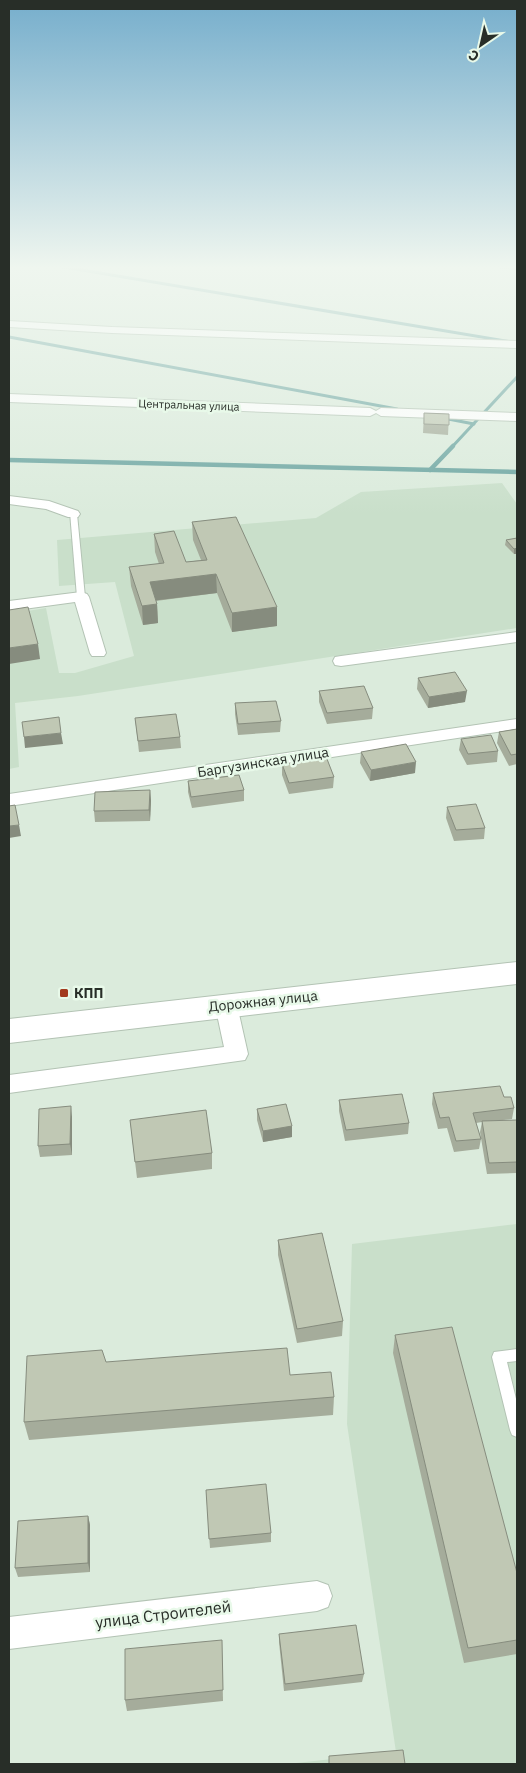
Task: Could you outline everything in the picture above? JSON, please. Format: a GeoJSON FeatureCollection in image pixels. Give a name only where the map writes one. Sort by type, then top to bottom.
{"type":"FeatureCollection","features":[{"type":"Feature","properties":{"kind":"main road","name":"Дорожная улица"},"geometry":{"type":"LineString","coordinates":[[9,1032],[226,1005],[517,973]]}},
{"type":"Feature","properties":{"kind":"street","name":"Центральная улица"},"geometry":{"type":"LineString","coordinates":[[9,398],[517,417]]}},
{"type":"Feature","properties":{"kind":"street"},"geometry":{"type":"LineString","coordinates":[[9,500],[49,505],[74,514]]}},
{"type":"Feature","properties":{"kind":"street"},"geometry":{"type":"LineString","coordinates":[[9,606],[81,597],[98,653]]}},
{"type":"Feature","properties":{"kind":"street"},"geometry":{"type":"LineString","coordinates":[[340,661],[517,637]]}},
{"type":"Feature","properties":{"kind":"street","name":"Баргузинская улица"},"geometry":{"type":"LineString","coordinates":[[9,800],[517,724]]}},
{"type":"Feature","properties":{"kind":"street"},"geometry":{"type":"LineString","coordinates":[[9,1084],[237,1054],[226,1005]]}},
{"type":"Feature","properties":{"kind":"street","name":"улица Строителей"},"geometry":{"type":"LineString","coordinates":[[9,1633],[317,1596]]}},
{"type":"Feature","properties":{"kind":"lane"},"geometry":{"type":"LineString","coordinates":[[74,514],[81,597]]}},
{"type":"Feature","properties":{"kind":"lane"},"geometry":{"type":"LineString","coordinates":[[517,1355],[499,1357],[517,1430]]}},
{"type":"Feature","properties":{"kind":"shaded area"},"geometry":{"type":"Polygon","coordinates":[[[502,483],[517,504],[517,628],[78,696],[15,703],[19,767],[9,769],[9,614],[46,608],[59,673],[75,673],[134,656],[115,582],[59,586],[57,540],[316,518],[361,492],[502,483]]]}},
{"type":"Feature","properties":{"kind":"shaded area"},"geometry":{"type":"Polygon","coordinates":[[[517,1224],[517,1764],[287,1764],[396,1752],[347,1424],[352,1244],[517,1224]]]}},
{"type":"Feature","properties":{"kind":"building"},"geometry":{"type":"Polygon","coordinates":[[[424,413],[449,414],[449,425],[424,424],[424,413]]]}},
{"type":"Feature","properties":{"kind":"building"},"geometry":{"type":"Polygon","coordinates":[[[236,517],[277,607],[232,613],[216,574],[150,582],[157,604],[142,606],[129,567],[164,563],[154,534],[174,531],[186,562],[207,560],[192,522],[236,517]]]}},
{"type":"Feature","properties":{"kind":"building"},"geometry":{"type":"Polygon","coordinates":[[[517,538],[517,548],[514,549],[506,540],[517,538]]]}},
{"type":"Feature","properties":{"kind":"building"},"geometry":{"type":"Polygon","coordinates":[[[28,607],[38,644],[9,648],[9,610],[28,607]]]}},
{"type":"Feature","properties":{"kind":"building"},"geometry":{"type":"Polygon","coordinates":[[[455,672],[467,691],[429,697],[418,678],[455,672]]]}},
{"type":"Feature","properties":{"kind":"building"},"geometry":{"type":"Polygon","coordinates":[[[364,686],[373,708],[327,713],[319,691],[364,686]]]}},
{"type":"Feature","properties":{"kind":"building"},"geometry":{"type":"Polygon","coordinates":[[[276,701],[281,721],[238,724],[235,703],[276,701]]]}},
{"type":"Feature","properties":{"kind":"building"},"geometry":{"type":"Polygon","coordinates":[[[176,714],[180,737],[138,741],[135,718],[176,714]]]}},
{"type":"Feature","properties":{"kind":"building"},"geometry":{"type":"Polygon","coordinates":[[[59,717],[61,733],[24,737],[22,722],[59,717]]]}},
{"type":"Feature","properties":{"kind":"building"},"geometry":{"type":"Polygon","coordinates":[[[517,729],[517,754],[511,755],[499,732],[517,729]]]}},
{"type":"Feature","properties":{"kind":"building"},"geometry":{"type":"Polygon","coordinates":[[[491,735],[498,751],[468,754],[461,739],[491,735]]]}},
{"type":"Feature","properties":{"kind":"building"},"geometry":{"type":"Polygon","coordinates":[[[406,744],[416,762],[371,770],[361,752],[406,744]]]}},
{"type":"Feature","properties":{"kind":"building"},"geometry":{"type":"Polygon","coordinates":[[[327,759],[334,777],[289,783],[282,764],[327,759]]]}},
{"type":"Feature","properties":{"kind":"building"},"geometry":{"type":"Polygon","coordinates":[[[239,775],[244,790],[191,797],[188,781],[239,775]]]}},
{"type":"Feature","properties":{"kind":"building"},"geometry":{"type":"Polygon","coordinates":[[[150,790],[149,810],[94,811],[95,792],[150,790]]]}},
{"type":"Feature","properties":{"kind":"building"},"geometry":{"type":"Polygon","coordinates":[[[476,804],[485,828],[456,830],[447,807],[476,804]]]}},
{"type":"Feature","properties":{"kind":"building"},"geometry":{"type":"Polygon","coordinates":[[[15,805],[19,825],[9,826],[9,806],[15,805]]]}},
{"type":"Feature","properties":{"kind":"building"},"geometry":{"type":"Polygon","coordinates":[[[500,1086],[504,1097],[511,1097],[514,1108],[473,1113],[481,1139],[456,1141],[449,1117],[440,1118],[433,1093],[500,1086]]]}},
{"type":"Feature","properties":{"kind":"building"},"geometry":{"type":"Polygon","coordinates":[[[402,1094],[409,1123],[346,1130],[339,1100],[402,1094]]]}},
{"type":"Feature","properties":{"kind":"building"},"geometry":{"type":"Polygon","coordinates":[[[286,1104],[292,1126],[263,1131],[257,1109],[286,1104]]]}},
{"type":"Feature","properties":{"kind":"building"},"geometry":{"type":"Polygon","coordinates":[[[71,1106],[70,1144],[38,1146],[39,1109],[71,1106]]]}},
{"type":"Feature","properties":{"kind":"building"},"geometry":{"type":"Polygon","coordinates":[[[206,1110],[212,1153],[135,1162],[130,1120],[206,1110]]]}},
{"type":"Feature","properties":{"kind":"building"},"geometry":{"type":"Polygon","coordinates":[[[517,1120],[517,1162],[489,1163],[482,1121],[517,1120]]]}},
{"type":"Feature","properties":{"kind":"building"},"geometry":{"type":"Polygon","coordinates":[[[322,1233],[343,1321],[297,1329],[278,1240],[322,1233]]]}},
{"type":"Feature","properties":{"kind":"building"},"geometry":{"type":"Polygon","coordinates":[[[452,1327],[517,1573],[517,1640],[468,1648],[395,1335],[452,1327]]]}},
{"type":"Feature","properties":{"kind":"building"},"geometry":{"type":"Polygon","coordinates":[[[287,1348],[290,1375],[331,1372],[334,1397],[24,1422],[27,1356],[102,1350],[106,1362],[287,1348]]]}},
{"type":"Feature","properties":{"kind":"building"},"geometry":{"type":"Polygon","coordinates":[[[266,1484],[271,1533],[209,1539],[206,1490],[266,1484]]]}},
{"type":"Feature","properties":{"kind":"building"},"geometry":{"type":"Polygon","coordinates":[[[88,1516],[88,1563],[15,1568],[18,1521],[88,1516]]]}},
{"type":"Feature","properties":{"kind":"building"},"geometry":{"type":"Polygon","coordinates":[[[356,1625],[364,1674],[285,1684],[279,1634],[356,1625]]]}},
{"type":"Feature","properties":{"kind":"building"},"geometry":{"type":"Polygon","coordinates":[[[222,1640],[223,1690],[125,1700],[125,1649],[222,1640]]]}},
{"type":"Feature","properties":{"kind":"building"},"geometry":{"type":"Polygon","coordinates":[[[403,1750],[405,1764],[329,1764],[329,1756],[403,1750]]]}},
{"type":"Feature","properties":{"kind":"waterway"},"geometry":{"type":"LineString","coordinates":[[72,349],[397,409]]}},
{"type":"Feature","properties":{"kind":"waterway"},"geometry":{"type":"LineString","coordinates":[[473,424],[517,377]]}},
{"type":"Feature","properties":{"kind":"waterway"},"geometry":{"type":"LineString","coordinates":[[443,418],[473,424]]}},
{"type":"Feature","properties":{"kind":"waterway"},"geometry":{"type":"LineString","coordinates":[[452,447],[473,424]]}},
{"type":"Feature","properties":{"kind":"waterway"},"geometry":{"type":"LineString","coordinates":[[430,470],[453,446]]}},
{"type":"Feature","properties":{"kind":"waterway"},"geometry":{"type":"LineString","coordinates":[[9,460],[430,470]]}},
{"type":"Feature","properties":{"kind":"waterway"},"geometry":{"type":"LineString","coordinates":[[430,470],[517,472]]}},
{"type":"Feature","properties":{"kind":"place","name":"КПП"},"geometry":{"type":"Point","coordinates":[64,993]}}]}
